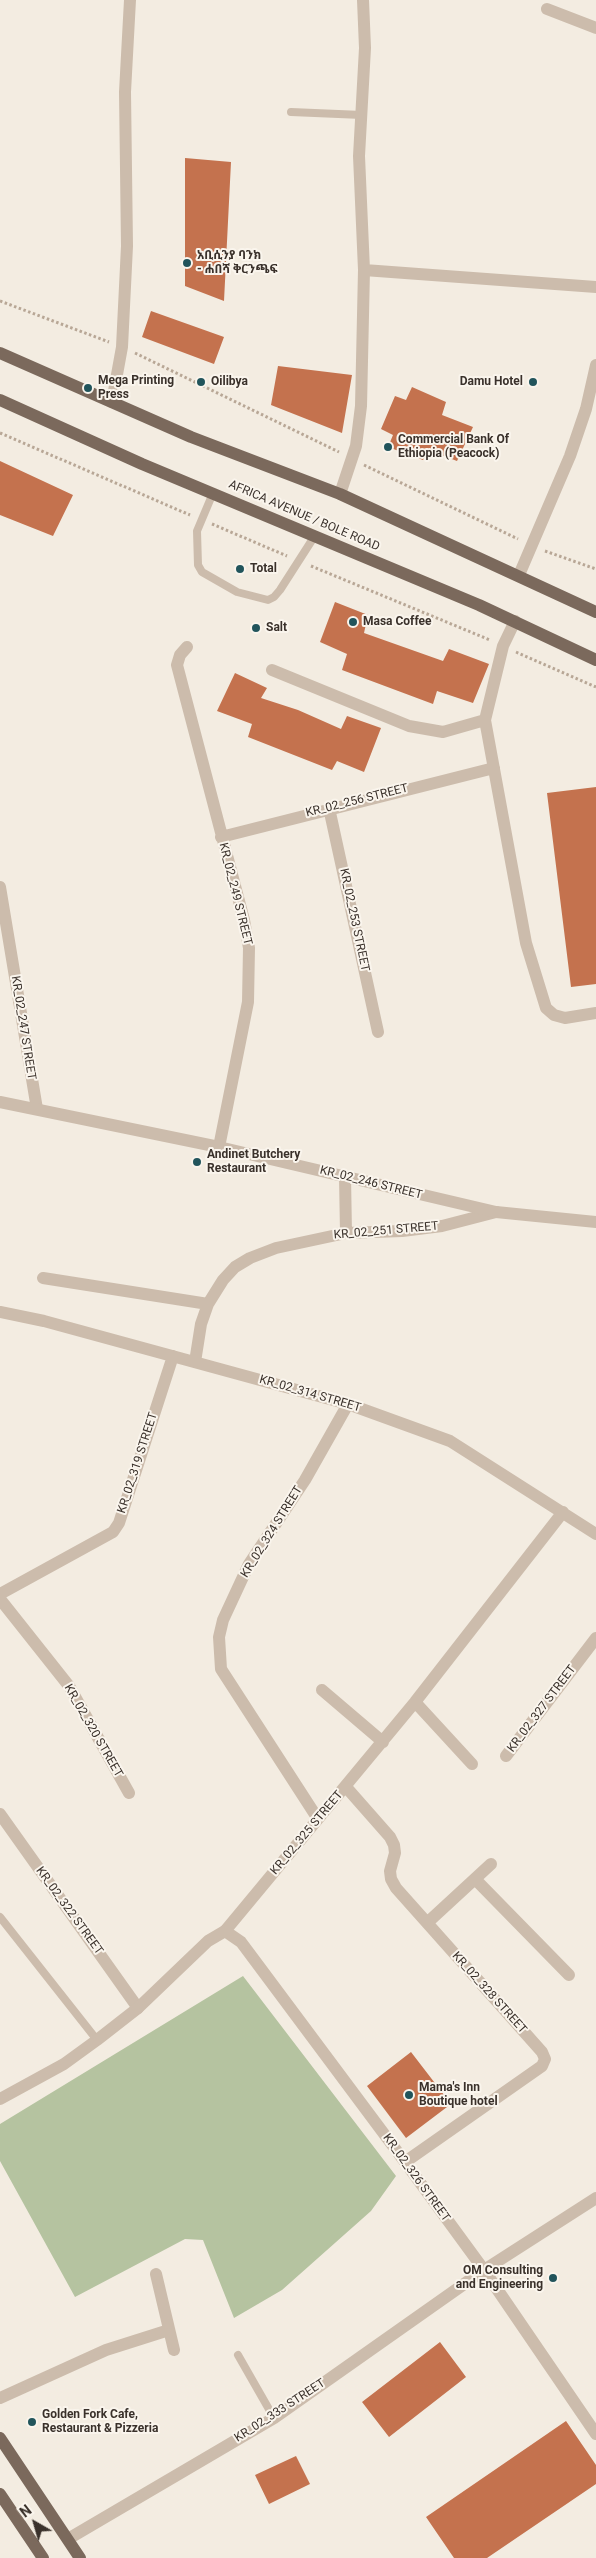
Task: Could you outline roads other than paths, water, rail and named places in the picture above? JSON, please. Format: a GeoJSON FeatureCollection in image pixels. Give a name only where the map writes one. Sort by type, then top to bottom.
{"type":"FeatureCollection","features":[{"type":"Feature","properties":{"kind":"main road"},"geometry":{"type":"LineString","coordinates":[[0,353],[191,437],[340,494],[520,575],[596,612]]}},
{"type":"Feature","properties":{"kind":"main road","name":"AFRICA AVENUE / BOLE ROAD"},"geometry":{"type":"LineString","coordinates":[[0,400],[314,537],[515,621],[596,660]]}},
{"type":"Feature","properties":{"kind":"main road"},"geometry":{"type":"LineString","coordinates":[[2,2445],[80,2558]]}},
{"type":"Feature","properties":{"kind":"main road"},"geometry":{"type":"LineString","coordinates":[[0,2494],[43,2558]]}},
{"type":"Feature","properties":{"kind":"street"},"geometry":{"type":"LineString","coordinates":[[112,402],[122,347],[127,246],[125,92],[130,0]]}},
{"type":"Feature","properties":{"kind":"street"},"geometry":{"type":"LineString","coordinates":[[340,494],[352,459],[361,406],[364,270],[359,156],[365,48],[363,0]]}},
{"type":"Feature","properties":{"kind":"street"},"geometry":{"type":"LineString","coordinates":[[547,9],[596,28]]}},
{"type":"Feature","properties":{"kind":"street"},"geometry":{"type":"LineString","coordinates":[[364,270],[596,287]]}},
{"type":"Feature","properties":{"kind":"street"},"geometry":{"type":"LineString","coordinates":[[520,575],[570,456],[586,410],[596,365]]}},
{"type":"Feature","properties":{"kind":"street"},"geometry":{"type":"LineString","coordinates":[[515,621],[503,646],[485,720],[526,943],[546,1008],[554,1015],[565,1018],[596,1013]]}},
{"type":"Feature","properties":{"kind":"street","name":"KR_02_249 STREET"},"geometry":{"type":"LineString","coordinates":[[188,647],[180,655],[177,665],[244,920],[249,948],[248,1002],[219,1147]]}},
{"type":"Feature","properties":{"kind":"street"},"geometry":{"type":"LineString","coordinates":[[272,670],[409,726],[443,732],[485,720]]}},
{"type":"Feature","properties":{"kind":"street","name":"KR_02_256 STREET"},"geometry":{"type":"LineString","coordinates":[[221,837],[329,808],[494,768]]}},
{"type":"Feature","properties":{"kind":"street","name":"KR_02_253 STREET"},"geometry":{"type":"LineString","coordinates":[[329,808],[378,1032]]}},
{"type":"Feature","properties":{"kind":"street","name":"KR_02_247 STREET"},"geometry":{"type":"LineString","coordinates":[[0,887],[36,1109]]}},
{"type":"Feature","properties":{"kind":"street","name":"KR_02_246 STREET"},"geometry":{"type":"LineString","coordinates":[[0,1102],[219,1147],[496,1212],[596,1222]]}},
{"type":"Feature","properties":{"kind":"street"},"geometry":{"type":"LineString","coordinates":[[345,1176],[346,1233]]}},
{"type":"Feature","properties":{"kind":"street","name":"KR_02_251 STREET"},"geometry":{"type":"LineString","coordinates":[[195,1362],[201,1324],[208,1304],[223,1280],[235,1268],[250,1258],[276,1248],[346,1233],[402,1231],[442,1226],[496,1212]]}},
{"type":"Feature","properties":{"kind":"street"},"geometry":{"type":"LineString","coordinates":[[43,1278],[208,1304]]}},
{"type":"Feature","properties":{"kind":"street","name":"KR_02_314 STREET"},"geometry":{"type":"LineString","coordinates":[[0,1312],[44,1321],[348,1404],[450,1441],[596,1534]]}},
{"type":"Feature","properties":{"kind":"street","name":"KR_02_319 STREET"},"geometry":{"type":"LineString","coordinates":[[0,1594],[113,1532],[119,1523],[173,1356]]}},
{"type":"Feature","properties":{"kind":"street","name":"KR_02_324 STREET"},"geometry":{"type":"LineString","coordinates":[[318,1820],[221,1669],[219,1637],[227,1612],[249,1564],[305,1480],[348,1404]]}},
{"type":"Feature","properties":{"kind":"street","name":"KR_02_325 STREET"},"geometry":{"type":"LineString","coordinates":[[0,2099],[64,2064],[97,2040],[138,2008],[208,1941],[225,1931],[383,1742],[563,1512]]}},
{"type":"Feature","properties":{"kind":"street","name":"KR_02_320 STREET"},"geometry":{"type":"LineString","coordinates":[[0,1599],[69,1686],[128,1793]]}},
{"type":"Feature","properties":{"kind":"street","name":"KR_02_327 STREET"},"geometry":{"type":"LineString","coordinates":[[506,1756],[596,1638]]}},
{"type":"Feature","properties":{"kind":"street"},"geometry":{"type":"LineString","coordinates":[[322,1690],[383,1742]]}},
{"type":"Feature","properties":{"kind":"street"},"geometry":{"type":"LineString","coordinates":[[415,1702],[472,1764]]}},
{"type":"Feature","properties":{"kind":"street","name":"KR_02_328 STREET"},"geometry":{"type":"LineString","coordinates":[[346,1787],[390,1837],[395,1853],[390,1871],[391,1880],[542,2052],[545,2059],[542,2066],[405,2162]]}},
{"type":"Feature","properties":{"kind":"street","name":"KR_02_322 STREET"},"geometry":{"type":"LineString","coordinates":[[0,1814],[138,2008]]}},
{"type":"Feature","properties":{"kind":"street"},"geometry":{"type":"LineString","coordinates":[[427,1923],[491,1864]]}},
{"type":"Feature","properties":{"kind":"street"},"geometry":{"type":"LineString","coordinates":[[474,1880],[569,1975]]}},
{"type":"Feature","properties":{"kind":"street","name":"KR_02_326 STREET"},"geometry":{"type":"LineString","coordinates":[[225,1931],[241,1942],[405,2162],[592,2420],[596,2434]]}},
{"type":"Feature","properties":{"kind":"street","name":"KR_02_333 STREET"},"geometry":{"type":"LineString","coordinates":[[68,2539],[274,2418],[484,2270],[596,2198]]}},
{"type":"Feature","properties":{"kind":"street"},"geometry":{"type":"LineString","coordinates":[[156,2274],[174,2350]]}},
{"type":"Feature","properties":{"kind":"street"},"geometry":{"type":"LineString","coordinates":[[0,2398],[106,2350],[169,2330]]}},
{"type":"Feature","properties":{"kind":"lane"},"geometry":{"type":"LineString","coordinates":[[291,112],[362,116]]}},
{"type":"Feature","properties":{"kind":"lane"},"geometry":{"type":"LineString","coordinates":[[213,493],[197,531],[198,565],[202,572],[237,592],[268,600],[274,597],[314,537]]}},
{"type":"Feature","properties":{"kind":"lane"},"geometry":{"type":"LineString","coordinates":[[0,1917],[97,2040]]}},
{"type":"Feature","properties":{"kind":"lane"},"geometry":{"type":"LineString","coordinates":[[238,2355],[274,2418]]}},
{"type":"Feature","properties":{"kind":"place","name":"አቢሲንያ ባንክ - ሐበሻ ቅርንጫፍ"},"geometry":{"type":"Point","coordinates":[187,263]}},
{"type":"Feature","properties":{"kind":"place","name":"Oilibya"},"geometry":{"type":"Point","coordinates":[201,382]}},
{"type":"Feature","properties":{"kind":"place","name":"Damu Hotel"},"geometry":{"type":"Point","coordinates":[533,382]}},
{"type":"Feature","properties":{"kind":"place","name":"Mega Printing Press"},"geometry":{"type":"Point","coordinates":[88,388]}},
{"type":"Feature","properties":{"kind":"place","name":"Commercial Bank Of Ethiopia (Peacock)"},"geometry":{"type":"Point","coordinates":[388,447]}},
{"type":"Feature","properties":{"kind":"place","name":"Total"},"geometry":{"type":"Point","coordinates":[240,569]}},
{"type":"Feature","properties":{"kind":"place","name":"Masa Coffee"},"geometry":{"type":"Point","coordinates":[353,622]}},
{"type":"Feature","properties":{"kind":"place","name":"Salt"},"geometry":{"type":"Point","coordinates":[256,628]}},
{"type":"Feature","properties":{"kind":"place","name":"Andinet Butchery Restaurant"},"geometry":{"type":"Point","coordinates":[197,1162]}},
{"type":"Feature","properties":{"kind":"place","name":"Mama's Inn Boutique hotel"},"geometry":{"type":"Point","coordinates":[409,2095]}},
{"type":"Feature","properties":{"kind":"place","name":"OM Consulting and Engineering"},"geometry":{"type":"Point","coordinates":[553,2278]}},
{"type":"Feature","properties":{"kind":"place","name":"Golden Fork Cafe, Restaurant & Pizzeria"},"geometry":{"type":"Point","coordinates":[32,2422]}}]}
